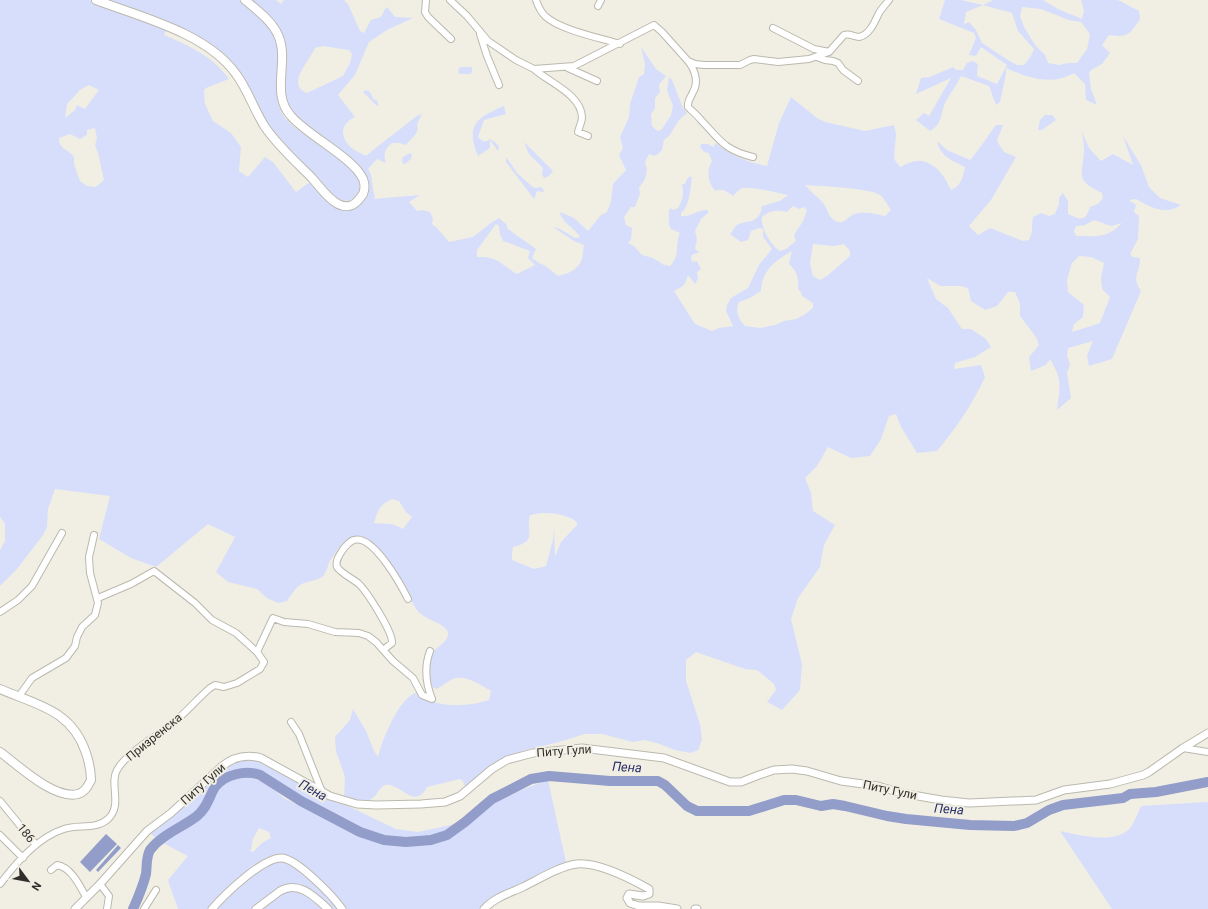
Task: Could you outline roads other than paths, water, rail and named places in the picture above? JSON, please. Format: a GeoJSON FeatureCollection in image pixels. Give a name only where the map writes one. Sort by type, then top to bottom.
{"type":"FeatureCollection","features":[{"type":"Feature","properties":{"kind":"main road"},"geometry":{"type":"LineString","coordinates":[[96,0],[173,30],[198,42],[217,54],[236,75],[263,123],[281,146],[331,199],[342,206],[353,205],[358,201],[364,192],[365,184],[363,178],[359,172],[346,160],[296,122],[286,110],[282,103],[281,94],[283,53],[281,41],[273,26],[245,0]]}},
{"type":"Feature","properties":{"kind":"main road"},"geometry":{"type":"LineString","coordinates":[[0,689],[62,716],[74,730],[84,747],[89,764],[91,780],[88,787],[83,792],[78,794],[61,792],[40,783],[0,752]]}},
{"type":"Feature","properties":{"kind":"street"},"geometry":{"type":"LineString","coordinates":[[426,0],[425,12],[428,17],[451,39]]}},
{"type":"Feature","properties":{"kind":"street"},"geometry":{"type":"LineString","coordinates":[[450,0],[491,44],[558,85],[578,104],[582,117],[578,132],[588,136]]}},
{"type":"Feature","properties":{"kind":"street"},"geometry":{"type":"LineString","coordinates":[[536,0],[541,11],[550,20],[573,30],[620,44]]}},
{"type":"Feature","properties":{"kind":"street"},"geometry":{"type":"LineString","coordinates":[[688,62],[695,64],[728,65],[742,64],[750,60],[778,62],[816,57],[829,52],[844,35],[847,34],[857,37],[861,36],[876,21],[889,0]]}},
{"type":"Feature","properties":{"kind":"street"},"geometry":{"type":"LineString","coordinates":[[534,69],[566,67],[578,64],[620,44],[647,28],[654,26],[662,32],[694,71],[696,84],[687,103],[688,107],[724,144],[732,150],[753,157]]}},
{"type":"Feature","properties":{"kind":"street"},"geometry":{"type":"LineString","coordinates":[[774,28],[814,49],[829,52]]}},
{"type":"Feature","properties":{"kind":"street"},"geometry":{"type":"LineString","coordinates":[[479,31],[499,85]]}},
{"type":"Feature","properties":{"kind":"street"},"geometry":{"type":"LineString","coordinates":[[816,57],[838,63],[843,70],[858,81]]}},
{"type":"Feature","properties":{"kind":"street"},"geometry":{"type":"LineString","coordinates":[[566,67],[597,81]]}},
{"type":"Feature","properties":{"kind":"street"},"geometry":{"type":"LineString","coordinates":[[0,612],[27,592],[32,586],[62,533]]}},
{"type":"Feature","properties":{"kind":"street"},"geometry":{"type":"LineString","coordinates":[[19,696],[32,678],[66,658],[75,646],[79,631],[95,615],[98,598],[90,573],[89,557],[94,535]]}},
{"type":"Feature","properties":{"kind":"street"},"geometry":{"type":"LineString","coordinates":[[383,650],[392,643],[390,633],[374,604],[363,588],[337,568],[336,564],[338,558],[349,543],[354,540],[359,540],[373,547],[395,575],[408,599]]}},
{"type":"Feature","properties":{"kind":"street"},"geometry":{"type":"LineString","coordinates":[[98,598],[131,584],[154,571],[195,603],[212,620],[236,633],[257,652],[273,618],[284,622],[308,624],[335,632],[359,633],[374,640],[392,661],[415,680],[422,695],[432,700],[426,671],[430,651]]}},
{"type":"Feature","properties":{"kind":"street","name":"Призренска"},"geometry":{"type":"LineString","coordinates":[[0,884],[36,845],[53,833],[64,828],[100,824],[109,818],[114,809],[116,798],[116,771],[122,763],[148,739],[173,723],[210,688],[215,685],[224,686],[237,683],[260,669],[264,662],[257,652]]}},
{"type":"Feature","properties":{"kind":"street"},"geometry":{"type":"LineString","coordinates":[[291,722],[299,734],[322,792]]}},
{"type":"Feature","properties":{"kind":"street","name":"Питу Гули"},"geometry":{"type":"LineString","coordinates":[[75,909],[100,884],[147,831],[171,813],[221,767],[233,759],[245,756],[261,758],[322,792],[344,801],[357,804],[403,805],[444,802],[460,796],[492,769],[507,760],[533,753],[582,748],[664,758],[724,781],[736,783],[765,772],[792,769],[807,771],[841,781],[878,786],[901,793],[969,803],[1036,800],[1064,790],[1110,784],[1132,779],[1150,772],[1183,748],[1208,733]]}},
{"type":"Feature","properties":{"kind":"street"},"geometry":{"type":"LineString","coordinates":[[1183,748],[1208,752]]}},
{"type":"Feature","properties":{"kind":"street","name":"186"},"geometry":{"type":"LineString","coordinates":[[0,801],[36,845]]}},
{"type":"Feature","properties":{"kind":"street"},"geometry":{"type":"LineString","coordinates":[[0,835],[23,858]]}},
{"type":"Feature","properties":{"kind":"street"},"geometry":{"type":"LineString","coordinates":[[212,909],[227,894],[258,868],[271,860],[279,858],[286,859],[295,864],[325,890],[341,908]]}},
{"type":"Feature","properties":{"kind":"street"},"geometry":{"type":"LineString","coordinates":[[484,909],[491,902],[556,871],[580,864],[623,876],[649,889],[649,894],[643,896],[629,894],[627,898],[630,903],[639,906],[658,906],[677,909]]}},
{"type":"Feature","properties":{"kind":"street"},"geometry":{"type":"LineString","coordinates":[[51,870],[56,865],[59,865],[71,874],[78,882],[86,897]]}},
{"type":"Feature","properties":{"kind":"street"},"geometry":{"type":"LineString","coordinates":[[100,884],[109,896],[107,909]]}},
{"type":"Feature","properties":{"kind":"street"},"geometry":{"type":"LineString","coordinates":[[256,909],[280,891],[293,887],[307,892],[328,909]]}},
{"type":"Feature","properties":{"kind":"street"},"geometry":{"type":"LineString","coordinates":[[144,909],[156,890]]}},
{"type":"Feature","properties":{"kind":"waterway","name":"Пена"},"geometry":{"type":"LineString","coordinates":[[133,909],[145,878],[147,859],[150,850],[160,840],[197,816],[206,806],[215,787],[219,783],[230,776],[242,773],[260,775],[301,801],[360,832],[384,840],[406,842],[431,840],[447,835],[492,799],[531,779],[549,776],[610,781],[658,781],[665,785],[687,806],[697,811],[749,811],[784,800],[796,800],[821,806],[833,804],[845,806],[906,819],[970,825],[1014,826],[1027,823],[1049,810],[1063,805],[1123,798],[1130,794],[1156,792],[1208,782]]}}]}
